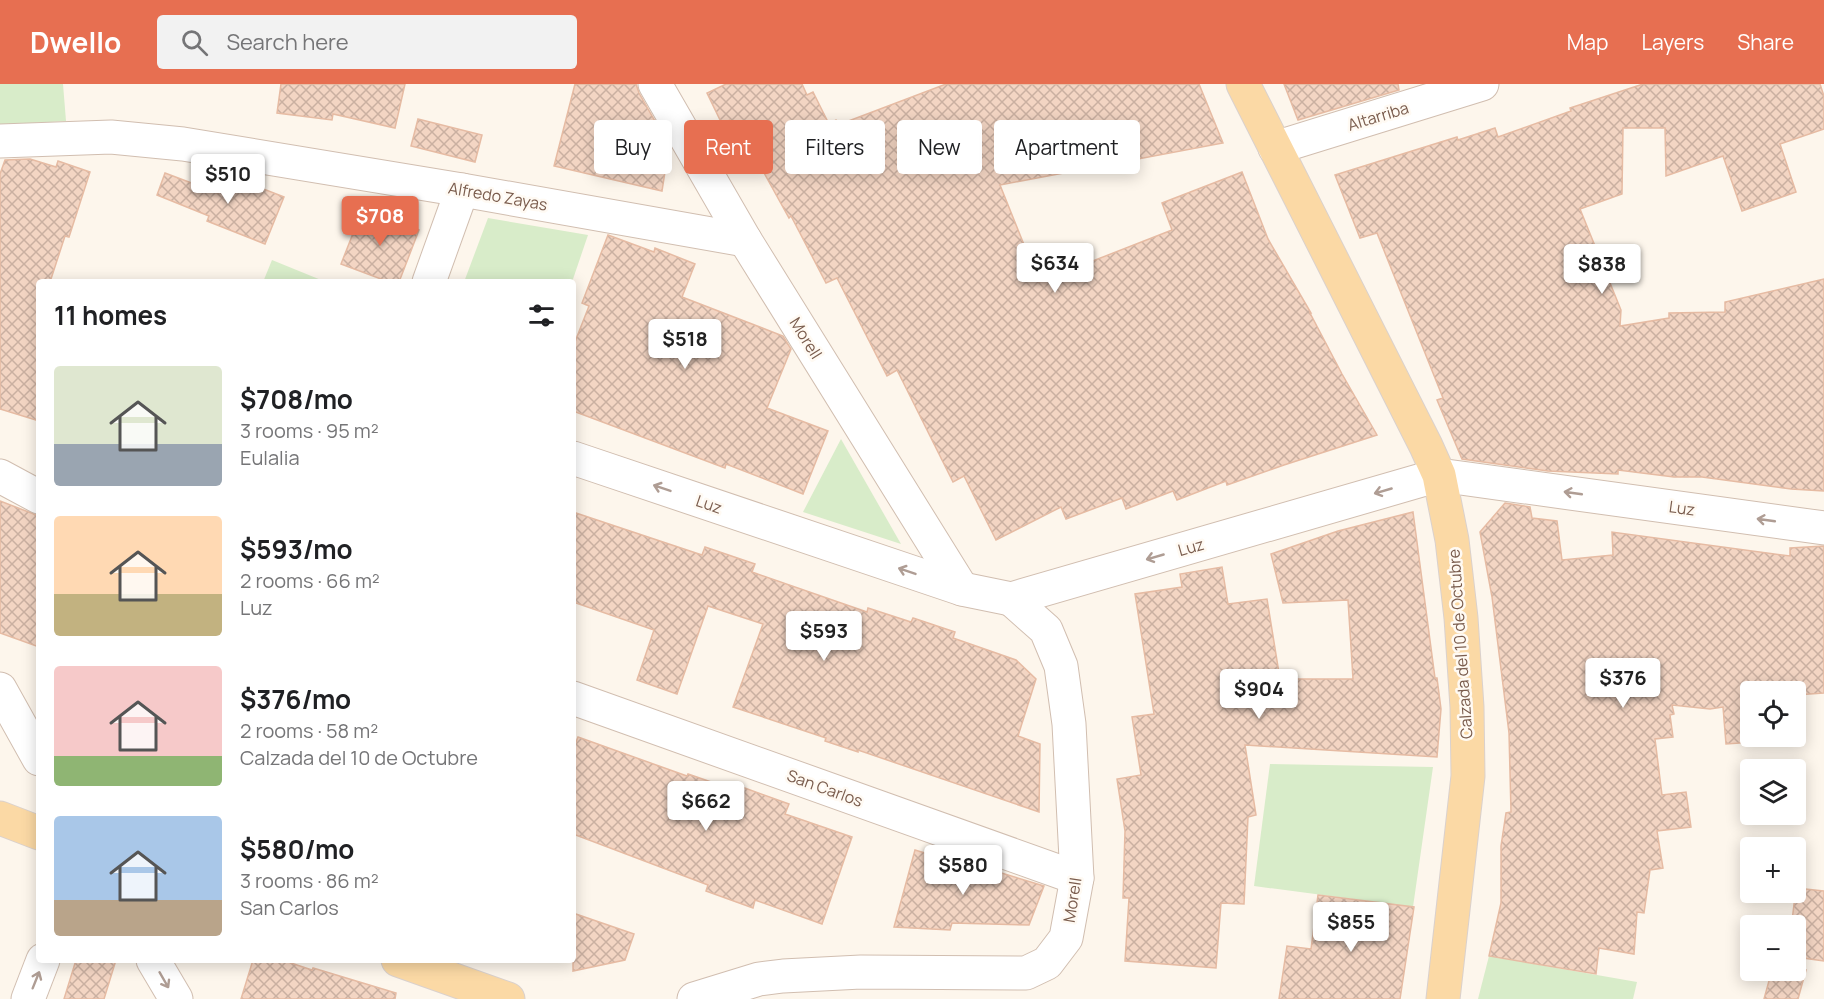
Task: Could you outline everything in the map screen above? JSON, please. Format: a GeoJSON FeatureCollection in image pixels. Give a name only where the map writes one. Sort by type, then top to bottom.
{"type":"FeatureCollection","features":[{"type":"Feature","properties":{"kind":"main road","name":"Calzada del 10 de Octubre"},"geometry":{"type":"LineString","coordinates":[[1243,84],[1439,475],[1452,540],[1461,618],[1467,707],[1468,776],[1443,999]]}},
{"type":"Feature","properties":{"kind":"main road"},"geometry":{"type":"LineString","coordinates":[[0,819],[36,832]]}},
{"type":"Feature","properties":{"kind":"main road"},"geometry":{"type":"LineString","coordinates":[[406,963],[508,999]]}},
{"type":"Feature","properties":{"kind":"street","name":"Morell"},"geometry":{"type":"LineString","coordinates":[[655,84],[745,240],[962,589]]}},
{"type":"Feature","properties":{"kind":"street","name":"Altarriba"},"geometry":{"type":"LineString","coordinates":[[1275,148],[1482,84]]}},
{"type":"Feature","properties":{"kind":"street","name":"Alfredo Zayas"},"geometry":{"type":"LineString","coordinates":[[0,141],[111,137],[183,144],[745,240]]}},
{"type":"Feature","properties":{"kind":"street"},"geometry":{"type":"LineString","coordinates":[[430,279],[462,190]]}},
{"type":"Feature","properties":{"kind":"street","name":"Luz"},"geometry":{"type":"LineString","coordinates":[[576,459],[962,589],[1011,599],[1439,475],[1824,528]]}},
{"type":"Feature","properties":{"kind":"street"},"geometry":{"type":"LineString","coordinates":[[0,476],[36,495]]}},
{"type":"Feature","properties":{"kind":"street","name":"Morell"},"geometry":{"type":"LineString","coordinates":[[694,999],[759,979],[783,976],[861,972],[1026,973],[1047,963],[1066,938],[1077,878],[1069,724],[1061,666],[1046,630],[1011,599]]}},
{"type":"Feature","properties":{"kind":"street"},"geometry":{"type":"LineString","coordinates":[[0,689],[36,754]]}},
{"type":"Feature","properties":{"kind":"street","name":"San Carlos"},"geometry":{"type":"LineString","coordinates":[[576,699],[1077,878]]}},
{"type":"Feature","properties":{"kind":"street"},"geometry":{"type":"LineString","coordinates":[[28,999],[42,963]]}},
{"type":"Feature","properties":{"kind":"street"},"geometry":{"type":"LineString","coordinates":[[155,963],[176,999]]}},
{"type":"Feature","properties":{"kind":"green space"},"geometry":{"type":"Polygon","coordinates":[[[0,84],[63,84],[66,121],[0,125],[0,84]]]}},
{"type":"Feature","properties":{"kind":"green space"},"geometry":{"type":"Polygon","coordinates":[[[488,218],[588,235],[573,279],[465,279],[488,218]]]}},
{"type":"Feature","properties":{"kind":"green space"},"geometry":{"type":"Polygon","coordinates":[[[272,260],[319,279],[264,279],[272,260]]]}},
{"type":"Feature","properties":{"kind":"green space"},"geometry":{"type":"Polygon","coordinates":[[[841,439],[901,544],[803,512],[841,439]]]}},
{"type":"Feature","properties":{"kind":"green space"},"geometry":{"type":"Polygon","coordinates":[[[1270,764],[1433,767],[1413,907],[1254,886],[1270,764]]]}},
{"type":"Feature","properties":{"kind":"green space"},"geometry":{"type":"Polygon","coordinates":[[[1489,956],[1637,982],[1633,999],[1478,999],[1489,956]]]}},
{"type":"Feature","properties":{"kind":"building"},"geometry":{"type":"Polygon","coordinates":[[[281,84],[405,84],[395,128],[333,114],[332,120],[277,113],[281,84]]]}},
{"type":"Feature","properties":{"kind":"building"},"geometry":{"type":"Polygon","coordinates":[[[575,84],[636,84],[654,120],[594,120],[594,174],[665,174],[662,191],[554,166],[575,84]]]}},
{"type":"Feature","properties":{"kind":"building"},"geometry":{"type":"Polygon","coordinates":[[[726,84],[802,84],[807,95],[813,92],[827,120],[785,120],[785,174],[885,174],[885,120],[851,120],[946,84],[1199,84],[1223,143],[1140,159],[1140,120],[994,120],[994,174],[1058,174],[1000,185],[1039,282],[1172,230],[1162,203],[1242,172],[1268,239],[1377,435],[1227,485],[1226,481],[1177,500],[1173,491],[1126,509],[1122,498],[1066,519],[1061,507],[996,540],[964,476],[953,482],[897,370],[887,376],[837,278],[826,283],[791,216],[789,218],[765,174],[773,174],[773,120],[720,120],[707,93],[726,84]]]}},
{"type":"Feature","properties":{"kind":"building"},"geometry":{"type":"Polygon","coordinates":[[[1284,84],[1398,84],[1399,90],[1298,120],[1284,84]]]}},
{"type":"Feature","properties":{"kind":"building"},"geometry":{"type":"Polygon","coordinates":[[[1643,84],[1820,84],[1824,96],[1824,129],[1780,144],[1796,192],[1742,211],[1723,156],[1666,176],[1665,128],[1623,128],[1622,194],[1580,209],[1621,310],[1620,326],[1669,318],[1669,313],[1725,312],[1725,302],[1824,279],[1824,491],[1618,470],[1618,474],[1548,471],[1462,459],[1437,400],[1443,398],[1377,233],[1360,238],[1335,175],[1457,137],[1458,140],[1495,128],[1498,137],[1571,111],[1570,108],[1643,84]]]}},
{"type":"Feature","properties":{"kind":"building"},"geometry":{"type":"Polygon","coordinates":[[[418,119],[482,135],[475,162],[411,146],[418,119]]]}},
{"type":"Feature","properties":{"kind":"building"},"geometry":{"type":"Polygon","coordinates":[[[30,159],[56,167],[58,161],[90,172],[69,237],[65,236],[51,279],[36,279],[36,420],[0,409],[0,174],[5,160],[30,159]]]}},
{"type":"Feature","properties":{"kind":"building"},"geometry":{"type":"Polygon","coordinates":[[[165,173],[218,193],[225,174],[284,197],[265,244],[207,221],[209,216],[157,195],[165,173]]]}},
{"type":"Feature","properties":{"kind":"building"},"geometry":{"type":"Polygon","coordinates":[[[363,208],[419,230],[400,279],[381,279],[341,264],[363,208]]]}},
{"type":"Feature","properties":{"kind":"building"},"geometry":{"type":"Polygon","coordinates":[[[608,235],[654,252],[655,248],[695,264],[682,297],[783,336],[791,349],[767,408],[828,431],[803,494],[726,464],[725,468],[576,412],[576,339],[589,306],[582,303],[608,235]]]}},
{"type":"Feature","properties":{"kind":"building"},"geometry":{"type":"Polygon","coordinates":[[[0,501],[36,515],[36,646],[0,633],[0,501]]]}},
{"type":"Feature","properties":{"kind":"building"},"geometry":{"type":"Polygon","coordinates":[[[1505,503],[1530,507],[1532,518],[1557,521],[1562,560],[1613,555],[1612,532],[1790,556],[1790,548],[1824,546],[1824,693],[1806,694],[1806,681],[1740,681],[1740,743],[1726,744],[1723,707],[1710,709],[1672,705],[1674,714],[1670,715],[1673,737],[1655,739],[1662,795],[1686,792],[1691,827],[1657,831],[1663,868],[1650,870],[1644,913],[1637,912],[1634,954],[1599,948],[1596,974],[1489,956],[1501,903],[1501,846],[1506,813],[1511,812],[1509,733],[1492,597],[1480,532],[1505,503]]]}},
{"type":"Feature","properties":{"kind":"building"},"geometry":{"type":"Polygon","coordinates":[[[1413,512],[1441,709],[1437,757],[1245,745],[1256,815],[1248,817],[1244,904],[1221,903],[1216,968],[1125,961],[1129,898],[1123,898],[1125,831],[1117,779],[1141,775],[1132,717],[1154,714],[1135,594],[1182,587],[1180,574],[1222,567],[1228,604],[1267,599],[1280,679],[1353,679],[1348,600],[1283,603],[1271,554],[1338,531],[1413,512]]]}},
{"type":"Feature","properties":{"kind":"building"},"geometry":{"type":"Polygon","coordinates":[[[576,513],[702,555],[705,547],[755,564],[752,572],[867,612],[868,608],[911,622],[913,618],[955,632],[953,638],[1016,660],[1036,679],[1018,736],[1040,744],[1039,812],[858,750],[858,752],[825,741],[826,738],[733,707],[763,624],[708,606],[677,694],[637,680],[654,630],[576,603],[576,513]]]}},
{"type":"Feature","properties":{"kind":"building"},"geometry":{"type":"Polygon","coordinates":[[[578,737],[687,776],[688,774],[740,792],[742,787],[789,804],[785,814],[852,837],[822,924],[755,900],[753,908],[706,891],[708,885],[576,835],[576,742],[578,737]]]}},
{"type":"Feature","properties":{"kind":"building"},"geometry":{"type":"Polygon","coordinates":[[[915,850],[1044,886],[1029,925],[952,923],[950,930],[894,927],[915,850]]]}},
{"type":"Feature","properties":{"kind":"building"},"geometry":{"type":"Polygon","coordinates":[[[1806,889],[1824,891],[1824,961],[1806,958],[1806,915],[1793,915],[1794,903],[1806,903],[1806,889]]]}},
{"type":"Feature","properties":{"kind":"building"},"geometry":{"type":"Polygon","coordinates":[[[1318,895],[1414,907],[1400,999],[1279,999],[1287,946],[1311,949],[1318,895]]]}},
{"type":"Feature","properties":{"kind":"building"},"geometry":{"type":"Polygon","coordinates":[[[576,914],[634,934],[625,960],[573,971],[573,963],[576,963],[576,914]]]}},
{"type":"Feature","properties":{"kind":"building"},"geometry":{"type":"Polygon","coordinates":[[[75,963],[115,963],[104,999],[64,999],[75,963]]]}},
{"type":"Feature","properties":{"kind":"building"},"geometry":{"type":"Polygon","coordinates":[[[252,963],[291,963],[396,993],[395,999],[241,999],[252,963]]]}},
{"type":"Feature","properties":{"kind":"building"},"geometry":{"type":"Polygon","coordinates":[[[1769,981],[1803,981],[1798,999],[1764,999],[1769,981]]]}}]}
